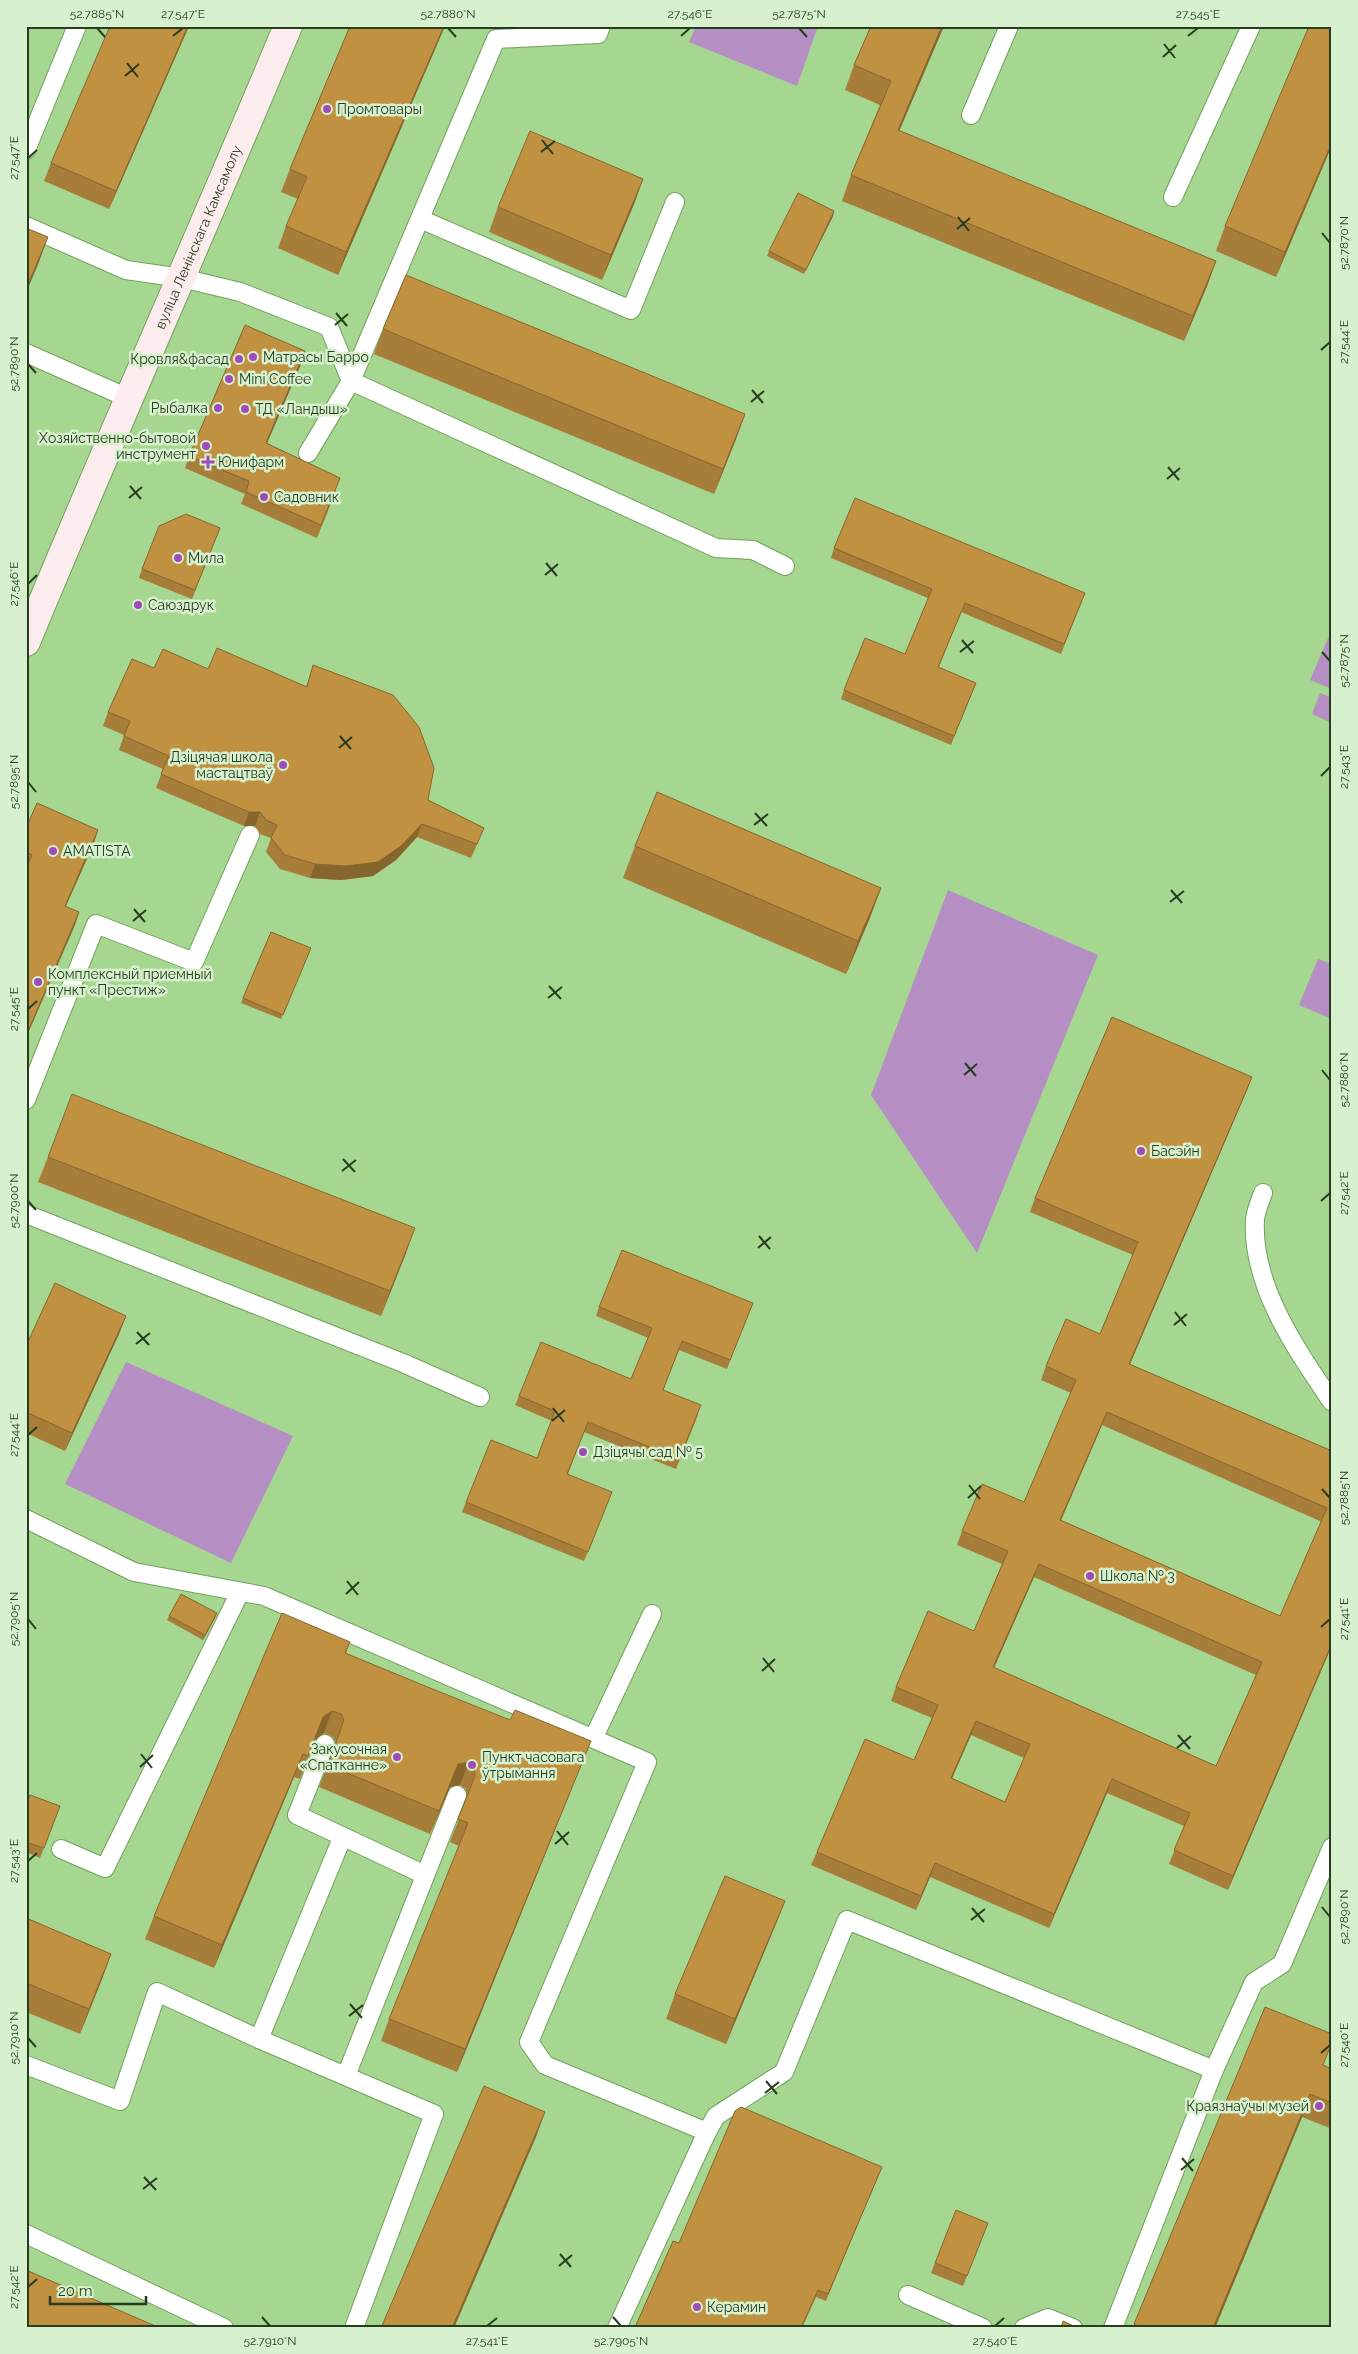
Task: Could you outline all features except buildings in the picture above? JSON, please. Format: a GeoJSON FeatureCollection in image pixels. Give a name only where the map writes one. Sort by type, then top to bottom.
{"type":"FeatureCollection","features":[{"type":"Feature","properties":{"kind":"main road","name":"вуліца Ленінскага Камсамолу"},"geometry":{"type":"LineString","coordinates":[[26,642],[128,398],[182,278],[288,26]]}},
{"type":"Feature","properties":{"kind":"lane"},"geometry":{"type":"LineString","coordinates":[[26,150],[78,26]]}},
{"type":"Feature","properties":{"kind":"lane"},"geometry":{"type":"LineString","coordinates":[[308,453],[351,381],[496,39],[598,34],[601,26]]}},
{"type":"Feature","properties":{"kind":"lane"},"geometry":{"type":"LineString","coordinates":[[971,115],[1009,26]]}},
{"type":"Feature","properties":{"kind":"lane"},"geometry":{"type":"LineString","coordinates":[[1173,197],[1251,26]]}},
{"type":"Feature","properties":{"kind":"lane"},"geometry":{"type":"LineString","coordinates":[[420,219],[631,310],[674,202]]}},
{"type":"Feature","properties":{"kind":"lane"},"geometry":{"type":"LineString","coordinates":[[26,226],[126,270],[182,278],[240,292],[329,326],[351,381],[716,548],[753,550],[785,566]]}},
{"type":"Feature","properties":{"kind":"lane"},"geometry":{"type":"LineString","coordinates":[[26,353],[128,398]]}},
{"type":"Feature","properties":{"kind":"lane"},"geometry":{"type":"LineString","coordinates":[[28,1092],[96,924],[194,962],[250,835]]}},
{"type":"Feature","properties":{"kind":"lane"},"geometry":{"type":"LineString","coordinates":[[1263,1193],[1255,1217],[1258,1260],[1274,1304],[1294,1344],[1332,1402]]}},
{"type":"Feature","properties":{"kind":"lane"},"geometry":{"type":"LineString","coordinates":[[26,1214],[403,1363],[480,1397]]}},
{"type":"Feature","properties":{"kind":"lane"},"geometry":{"type":"LineString","coordinates":[[26,1519],[134,1572],[264,1596],[594,1737],[647,1762],[529,2042],[545,2065],[707,2132]]}},
{"type":"Feature","properties":{"kind":"lane"},"geometry":{"type":"LineString","coordinates":[[61,1849],[105,1868],[240,1592]]}},
{"type":"Feature","properties":{"kind":"lane"},"geometry":{"type":"LineString","coordinates":[[594,1737],[652,1614]]}},
{"type":"Feature","properties":{"kind":"lane"},"geometry":{"type":"LineString","coordinates":[[325,1744],[297,1815],[425,1876]]}},
{"type":"Feature","properties":{"kind":"lane"},"geometry":{"type":"LineString","coordinates":[[346,2076],[457,1795]]}},
{"type":"Feature","properties":{"kind":"lane"},"geometry":{"type":"LineString","coordinates":[[259,2039],[342,1838]]}},
{"type":"Feature","properties":{"kind":"lane"},"geometry":{"type":"LineString","coordinates":[[1113,2328],[1214,2070],[1254,1982],[1282,1964],[1332,1847]]}},
{"type":"Feature","properties":{"kind":"lane"},"geometry":{"type":"LineString","coordinates":[[617,2328],[716,2116],[784,2072],[847,1920],[1214,2070]]}},
{"type":"Feature","properties":{"kind":"lane"},"geometry":{"type":"LineString","coordinates":[[26,2065],[120,2101],[157,1992],[259,2039],[434,2114],[354,2328]]}},
{"type":"Feature","properties":{"kind":"lane"},"geometry":{"type":"LineString","coordinates":[[26,2234],[224,2328]]}},
{"type":"Feature","properties":{"kind":"lane"},"geometry":{"type":"LineString","coordinates":[[908,2295],[983,2328]]}},
{"type":"Feature","properties":{"kind":"lane"},"geometry":{"type":"LineString","coordinates":[[1024,2328],[1048,2318],[1073,2328]]}},
{"type":"Feature","properties":{"kind":"shaded area"},"geometry":{"type":"Polygon","coordinates":[[[696,26],[818,26],[797,86],[689,42],[696,26]]]}},
{"type":"Feature","properties":{"kind":"shaded area"},"geometry":{"type":"Polygon","coordinates":[[[1332,629],[1332,689],[1310,680],[1332,629]]]}},
{"type":"Feature","properties":{"kind":"shaded area"},"geometry":{"type":"Polygon","coordinates":[[[1320,693],[1332,698],[1332,723],[1312,714],[1320,693]]]}},
{"type":"Feature","properties":{"kind":"shaded area"},"geometry":{"type":"Polygon","coordinates":[[[948,890],[1098,955],[977,1253],[871,1095],[948,890]]]}},
{"type":"Feature","properties":{"kind":"shaded area"},"geometry":{"type":"Polygon","coordinates":[[[1318,959],[1332,964],[1332,1019],[1299,1005],[1318,959]]]}},
{"type":"Feature","properties":{"kind":"shaded area"},"geometry":{"type":"Polygon","coordinates":[[[126,1362],[293,1436],[231,1563],[65,1484],[126,1362]]]}},
{"type":"Feature","properties":{"kind":"place","name":"Промтовары"},"geometry":{"type":"Point","coordinates":[327,109]}},
{"type":"Feature","properties":{"kind":"place","name":"Матрасы Барро"},"geometry":{"type":"Point","coordinates":[253,357]}},
{"type":"Feature","properties":{"kind":"place","name":"Кровля&фасад"},"geometry":{"type":"Point","coordinates":[239,359]}},
{"type":"Feature","properties":{"kind":"place","name":"Mini Coffee"},"geometry":{"type":"Point","coordinates":[229,379]}},
{"type":"Feature","properties":{"kind":"place","name":"Рыбалка"},"geometry":{"type":"Point","coordinates":[218,408]}},
{"type":"Feature","properties":{"kind":"place","name":"ТД «Ландыш»"},"geometry":{"type":"Point","coordinates":[245,409]}},
{"type":"Feature","properties":{"kind":"place","name":"Хозяйственно-бытовой инструмент"},"geometry":{"type":"Point","coordinates":[206,446]}},
{"type":"Feature","properties":{"kind":"place","name":"Юнифарм"},"geometry":{"type":"Point","coordinates":[208,462]}},
{"type":"Feature","properties":{"kind":"place","name":"Садовник"},"geometry":{"type":"Point","coordinates":[264,497]}},
{"type":"Feature","properties":{"kind":"place","name":"Мила"},"geometry":{"type":"Point","coordinates":[178,558]}},
{"type":"Feature","properties":{"kind":"place","name":"Саюздрук"},"geometry":{"type":"Point","coordinates":[138,605]}},
{"type":"Feature","properties":{"kind":"place","name":"Дзіцячая школа мастацтваў"},"geometry":{"type":"Point","coordinates":[283,765]}},
{"type":"Feature","properties":{"kind":"place","name":"AMATISTA"},"geometry":{"type":"Point","coordinates":[53,851]}},
{"type":"Feature","properties":{"kind":"place","name":"Комплексный приемный пункт «Престиж»"},"geometry":{"type":"Point","coordinates":[38,982]}},
{"type":"Feature","properties":{"kind":"place","name":"Басэйн"},"geometry":{"type":"Point","coordinates":[1141,1151]}},
{"type":"Feature","properties":{"kind":"place","name":"Дзіцячы сад № 5"},"geometry":{"type":"Point","coordinates":[583,1452]}},
{"type":"Feature","properties":{"kind":"place","name":"Школа № 3"},"geometry":{"type":"Point","coordinates":[1090,1576]}},
{"type":"Feature","properties":{"kind":"place","name":"Закусочная «Спатканне»"},"geometry":{"type":"Point","coordinates":[397,1757]}},
{"type":"Feature","properties":{"kind":"place","name":"Пункт часовага ўтрымання"},"geometry":{"type":"Point","coordinates":[472,1765]}},
{"type":"Feature","properties":{"kind":"place","name":"Краязнаўчы музей"},"geometry":{"type":"Point","coordinates":[1319,2106]}},
{"type":"Feature","properties":{"kind":"place","name":"Керамин"},"geometry":{"type":"Point","coordinates":[697,2307]}}]}
